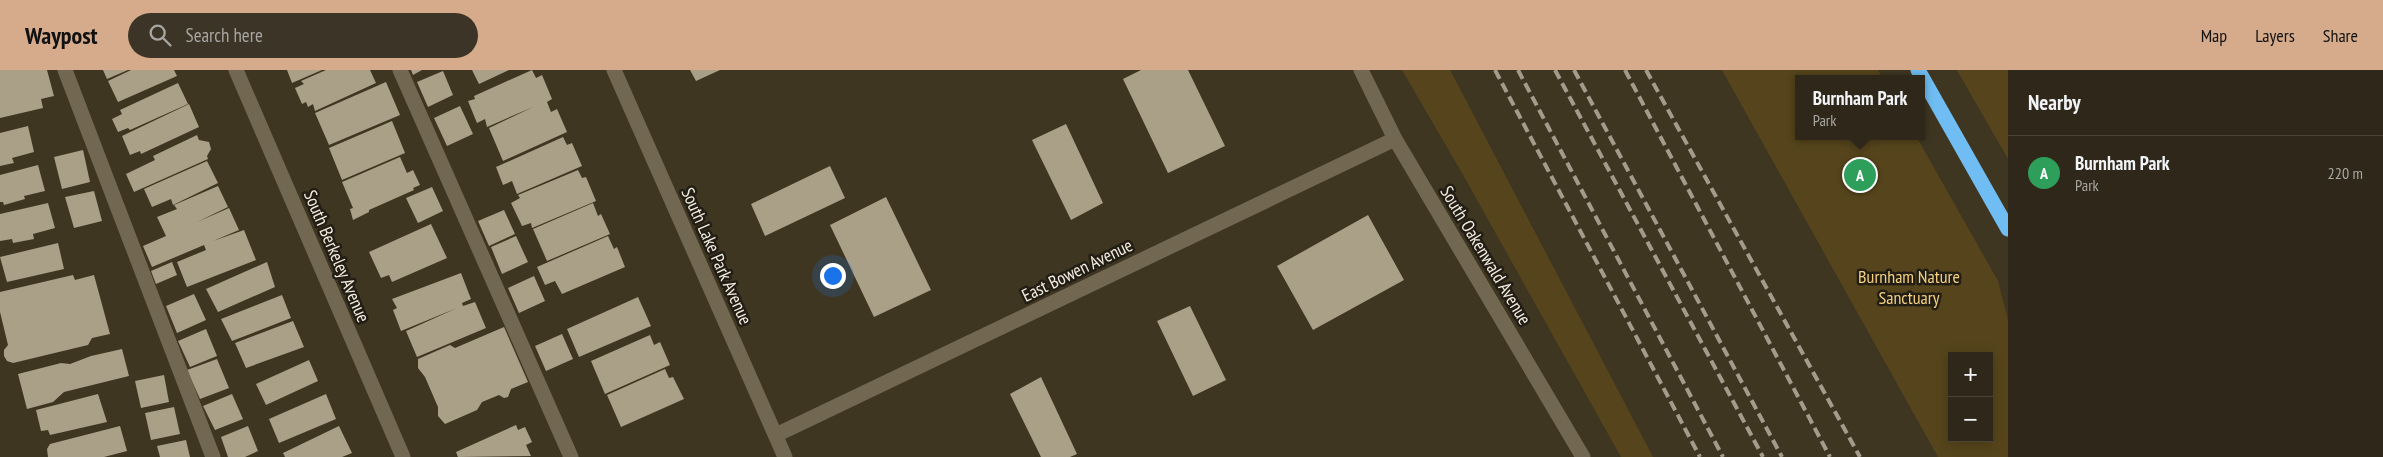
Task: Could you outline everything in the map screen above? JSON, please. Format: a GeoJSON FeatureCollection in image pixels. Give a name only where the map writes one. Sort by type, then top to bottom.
{"type":"FeatureCollection","features":[{"type":"Feature","properties":{"kind":"highway"},"geometry":{"type":"LineString","coordinates":[[1925,82],[2008,229]]}},
{"type":"Feature","properties":{"kind":"street"},"geometry":{"type":"LineString","coordinates":[[65,70],[214,457]]}},
{"type":"Feature","properties":{"kind":"street","name":"South Berkeley Avenue"},"geometry":{"type":"LineString","coordinates":[[236,70],[404,457]]}},
{"type":"Feature","properties":{"kind":"street"},"geometry":{"type":"LineString","coordinates":[[400,70],[571,457]]}},
{"type":"Feature","properties":{"kind":"street","name":"South Lake Park Avenue"},"geometry":{"type":"LineString","coordinates":[[614,70],[785,457]]}},
{"type":"Feature","properties":{"kind":"street","name":"South Oakenwald Avenue"},"geometry":{"type":"LineString","coordinates":[[1361,70],[1395,139],[1583,457]]}},
{"type":"Feature","properties":{"kind":"street","name":"East Bowen Avenue"},"geometry":{"type":"LineString","coordinates":[[776,435],[1395,139]]}},
{"type":"Feature","properties":{"kind":"green space"},"geometry":{"type":"Polygon","coordinates":[[[1402,70],[1450,70],[1653,457],[1621,457],[1402,70]]]}},
{"type":"Feature","properties":{"kind":"green space","name":"Burnham Nature Sanctuary"},"geometry":{"type":"Polygon","coordinates":[[[1722,70],[1878,70],[1881,75],[1795,75],[1795,140],[1918,140],[1998,281],[2008,320],[2008,457],[1938,457],[1722,70]]]}},
{"type":"Feature","properties":{"kind":"green space"},"geometry":{"type":"Polygon","coordinates":[[[1957,70],[2008,70],[2008,159],[1957,70]]]}},
{"type":"Feature","properties":{"kind":"building"},"geometry":{"type":"Polygon","coordinates":[[[0,70],[47,70],[54,96],[41,99],[43,108],[0,118],[0,70]]]}},
{"type":"Feature","properties":{"kind":"building"},"geometry":{"type":"Polygon","coordinates":[[[103,70],[128,70],[107,79],[103,70]]]}},
{"type":"Feature","properties":{"kind":"building"},"geometry":{"type":"Polygon","coordinates":[[[131,70],[174,70],[177,76],[118,102],[108,81],[131,70]]]}},
{"type":"Feature","properties":{"kind":"building"},"geometry":{"type":"Polygon","coordinates":[[[287,70],[322,70],[292,83],[287,70]]]}},
{"type":"Feature","properties":{"kind":"building"},"geometry":{"type":"Polygon","coordinates":[[[326,70],[370,70],[376,83],[315,111],[313,104],[308,107],[306,102],[302,104],[295,88],[304,84],[301,81],[326,70]]]}},
{"type":"Feature","properties":{"kind":"building"},"geometry":{"type":"Polygon","coordinates":[[[411,70],[422,70],[413,75],[411,70]]]}},
{"type":"Feature","properties":{"kind":"building"},"geometry":{"type":"Polygon","coordinates":[[[472,70],[509,70],[479,84],[472,70]]]}},
{"type":"Feature","properties":{"kind":"building"},"geometry":{"type":"Polygon","coordinates":[[[532,70],[536,78],[542,75],[552,99],[547,102],[551,112],[557,109],[567,132],[503,161],[489,128],[533,107],[487,127],[485,119],[477,123],[468,101],[475,99],[474,96],[532,70]]]}},
{"type":"Feature","properties":{"kind":"building"},"geometry":{"type":"Polygon","coordinates":[[[690,70],[720,70],[696,81],[690,70]]]}},
{"type":"Feature","properties":{"kind":"building"},"geometry":{"type":"Polygon","coordinates":[[[1141,70],[1188,70],[1225,146],[1168,173],[1123,79],[1141,70]]]}},
{"type":"Feature","properties":{"kind":"building"},"geometry":{"type":"Polygon","coordinates":[[[443,71],[453,95],[428,107],[417,82],[443,71]]]}},
{"type":"Feature","properties":{"kind":"building"},"geometry":{"type":"Polygon","coordinates":[[[386,82],[400,115],[329,145],[315,113],[386,82]]]}},
{"type":"Feature","properties":{"kind":"building"},"geometry":{"type":"Polygon","coordinates":[[[178,83],[188,104],[130,130],[128,128],[118,132],[112,119],[122,114],[120,110],[178,83]]]}},
{"type":"Feature","properties":{"kind":"building"},"geometry":{"type":"Polygon","coordinates":[[[189,104],[199,127],[141,154],[140,151],[130,155],[122,136],[189,104]]]}},
{"type":"Feature","properties":{"kind":"building"},"geometry":{"type":"Polygon","coordinates":[[[460,106],[473,134],[447,146],[434,118],[460,106]]]}},
{"type":"Feature","properties":{"kind":"building"},"geometry":{"type":"Polygon","coordinates":[[[392,121],[405,153],[342,180],[329,148],[392,121]]]}},
{"type":"Feature","properties":{"kind":"building"},"geometry":{"type":"Polygon","coordinates":[[[1066,124],[1103,203],[1071,220],[1032,140],[1066,124]]]}},
{"type":"Feature","properties":{"kind":"building"},"geometry":{"type":"Polygon","coordinates":[[[28,126],[34,152],[12,158],[14,163],[0,166],[0,133],[28,126]]]}},
{"type":"Feature","properties":{"kind":"building"},"geometry":{"type":"Polygon","coordinates":[[[197,135],[199,140],[209,142],[211,149],[207,156],[208,159],[134,192],[126,174],[155,160],[153,156],[197,135]]]}},
{"type":"Feature","properties":{"kind":"building"},"geometry":{"type":"Polygon","coordinates":[[[563,137],[567,145],[572,143],[582,166],[517,194],[512,181],[503,185],[496,167],[563,137]]]}},
{"type":"Feature","properties":{"kind":"building"},"geometry":{"type":"Polygon","coordinates":[[[83,150],[90,182],[62,189],[54,157],[83,150]]]}},
{"type":"Feature","properties":{"kind":"building"},"geometry":{"type":"Polygon","coordinates":[[[400,157],[407,173],[413,170],[420,185],[413,188],[414,190],[369,210],[369,212],[353,220],[350,209],[353,208],[342,182],[400,157]]]}},
{"type":"Feature","properties":{"kind":"building"},"geometry":{"type":"Polygon","coordinates":[[[207,161],[218,183],[173,205],[171,199],[152,207],[144,189],[207,161]]]}},
{"type":"Feature","properties":{"kind":"building"},"geometry":{"type":"Polygon","coordinates":[[[38,165],[45,191],[24,196],[25,199],[4,205],[3,202],[0,202],[0,175],[38,165]]]}},
{"type":"Feature","properties":{"kind":"building"},"geometry":{"type":"Polygon","coordinates":[[[830,166],[845,198],[765,236],[751,204],[830,166]]]}},
{"type":"Feature","properties":{"kind":"building"},"geometry":{"type":"Polygon","coordinates":[[[578,170],[582,178],[586,177],[596,201],[532,228],[531,223],[522,226],[511,203],[520,198],[518,195],[578,170]]]}},
{"type":"Feature","properties":{"kind":"building"},"geometry":{"type":"Polygon","coordinates":[[[218,186],[228,207],[197,222],[229,208],[239,230],[213,241],[244,230],[256,260],[187,287],[177,262],[206,250],[204,245],[152,267],[143,246],[166,236],[157,217],[177,209],[174,205],[218,186]]]}},
{"type":"Feature","properties":{"kind":"building"},"geometry":{"type":"Polygon","coordinates":[[[432,187],[443,211],[418,223],[406,198],[432,187]]]}},
{"type":"Feature","properties":{"kind":"building"},"geometry":{"type":"Polygon","coordinates":[[[94,191],[102,221],[74,228],[65,197],[94,191]]]}},
{"type":"Feature","properties":{"kind":"building"},"geometry":{"type":"Polygon","coordinates":[[[886,197],[931,290],[874,317],[830,225],[886,197]]]}},
{"type":"Feature","properties":{"kind":"building"},"geometry":{"type":"Polygon","coordinates":[[[48,203],[55,228],[33,234],[34,239],[13,243],[12,239],[0,241],[0,214],[48,203]]]}},
{"type":"Feature","properties":{"kind":"building"},"geometry":{"type":"Polygon","coordinates":[[[593,203],[598,216],[601,214],[610,234],[547,261],[533,229],[593,203]]]}},
{"type":"Feature","properties":{"kind":"building"},"geometry":{"type":"Polygon","coordinates":[[[504,210],[515,234],[489,246],[478,221],[504,210]]]}},
{"type":"Feature","properties":{"kind":"building"},"geometry":{"type":"Polygon","coordinates":[[[1368,215],[1404,280],[1313,330],[1277,266],[1368,215]]]}},
{"type":"Feature","properties":{"kind":"building"},"geometry":{"type":"Polygon","coordinates":[[[431,224],[447,258],[392,282],[389,275],[381,278],[369,252],[431,224]]]}},
{"type":"Feature","properties":{"kind":"building"},"geometry":{"type":"Polygon","coordinates":[[[516,236],[528,262],[502,274],[491,247],[516,236]]]}},
{"type":"Feature","properties":{"kind":"building"},"geometry":{"type":"Polygon","coordinates":[[[608,236],[614,249],[617,247],[625,267],[562,294],[555,281],[545,285],[537,267],[608,236]]]}},
{"type":"Feature","properties":{"kind":"building"},"geometry":{"type":"Polygon","coordinates":[[[58,243],[64,269],[7,282],[0,257],[58,243]]]}},
{"type":"Feature","properties":{"kind":"building"},"geometry":{"type":"Polygon","coordinates":[[[172,262],[177,275],[156,284],[151,271],[172,262]]]}},
{"type":"Feature","properties":{"kind":"building"},"geometry":{"type":"Polygon","coordinates":[[[267,262],[275,287],[218,312],[206,289],[267,262]]]}},
{"type":"Feature","properties":{"kind":"building"},"geometry":{"type":"Polygon","coordinates":[[[461,273],[471,299],[462,303],[463,306],[475,302],[486,328],[417,357],[406,331],[457,308],[401,331],[393,310],[397,308],[392,299],[461,273]]]}},
{"type":"Feature","properties":{"kind":"building"},"geometry":{"type":"Polygon","coordinates":[[[73,275],[75,280],[94,275],[110,334],[92,338],[88,345],[13,363],[7,361],[4,356],[4,350],[8,345],[0,312],[0,292],[73,275]]]}},
{"type":"Feature","properties":{"kind":"building"},"geometry":{"type":"Polygon","coordinates":[[[534,276],[545,301],[519,313],[508,288],[534,276]]]}},
{"type":"Feature","properties":{"kind":"building"},"geometry":{"type":"Polygon","coordinates":[[[194,294],[206,320],[177,333],[166,306],[194,294]]]}},
{"type":"Feature","properties":{"kind":"building"},"geometry":{"type":"Polygon","coordinates":[[[282,295],[291,318],[232,341],[221,319],[282,295]]]}},
{"type":"Feature","properties":{"kind":"building"},"geometry":{"type":"Polygon","coordinates":[[[638,297],[651,326],[579,357],[567,329],[638,297]]]}},
{"type":"Feature","properties":{"kind":"building"},"geometry":{"type":"Polygon","coordinates":[[[1190,306],[1226,380],[1193,396],[1157,321],[1190,306]]]}},
{"type":"Feature","properties":{"kind":"building"},"geometry":{"type":"Polygon","coordinates":[[[293,321],[304,347],[246,368],[235,343],[293,321]]]}},
{"type":"Feature","properties":{"kind":"building"},"geometry":{"type":"Polygon","coordinates":[[[504,327],[528,382],[511,389],[508,397],[504,398],[499,395],[482,402],[477,410],[445,424],[438,416],[438,407],[425,377],[418,368],[418,359],[450,345],[455,348],[504,327]]]}},
{"type":"Feature","properties":{"kind":"building"},"geometry":{"type":"Polygon","coordinates":[[[206,329],[217,356],[190,367],[178,341],[206,329]]]}},
{"type":"Feature","properties":{"kind":"building"},"geometry":{"type":"Polygon","coordinates":[[[562,334],[573,359],[546,371],[535,346],[562,334]]]}},
{"type":"Feature","properties":{"kind":"building"},"geometry":{"type":"Polygon","coordinates":[[[650,335],[654,345],[660,342],[670,365],[605,394],[591,361],[650,335]]]}},
{"type":"Feature","properties":{"kind":"building"},"geometry":{"type":"Polygon","coordinates":[[[122,349],[129,376],[64,392],[53,402],[27,409],[18,374],[61,363],[70,364],[91,356],[122,349]]]}},
{"type":"Feature","properties":{"kind":"building"},"geometry":{"type":"Polygon","coordinates":[[[217,359],[229,388],[200,399],[187,370],[217,359]]]}},
{"type":"Feature","properties":{"kind":"building"},"geometry":{"type":"Polygon","coordinates":[[[309,360],[318,381],[266,405],[256,384],[309,360]]]}},
{"type":"Feature","properties":{"kind":"building"},"geometry":{"type":"Polygon","coordinates":[[[665,369],[669,378],[673,377],[684,399],[621,427],[607,395],[665,369]]]}},
{"type":"Feature","properties":{"kind":"building"},"geometry":{"type":"Polygon","coordinates":[[[164,375],[169,402],[141,408],[135,381],[164,375]]]}},
{"type":"Feature","properties":{"kind":"building"},"geometry":{"type":"Polygon","coordinates":[[[1041,377],[1077,454],[1070,457],[1041,457],[1010,394],[1041,377]]]}},
{"type":"Feature","properties":{"kind":"building"},"geometry":{"type":"Polygon","coordinates":[[[98,394],[107,422],[50,435],[48,430],[41,431],[36,410],[98,394]]]}},
{"type":"Feature","properties":{"kind":"building"},"geometry":{"type":"Polygon","coordinates":[[[232,394],[243,419],[215,430],[203,406],[232,394]]]}},
{"type":"Feature","properties":{"kind":"building"},"geometry":{"type":"Polygon","coordinates":[[[326,394],[336,419],[279,443],[269,419],[326,394]]]}},
{"type":"Feature","properties":{"kind":"building"},"geometry":{"type":"Polygon","coordinates":[[[174,407],[180,434],[151,440],[145,413],[174,407]]]}},
{"type":"Feature","properties":{"kind":"building"},"geometry":{"type":"Polygon","coordinates":[[[516,425],[518,430],[525,427],[532,442],[526,445],[531,456],[458,457],[456,452],[516,425]]]}},
{"type":"Feature","properties":{"kind":"building"},"geometry":{"type":"Polygon","coordinates":[[[120,426],[127,451],[104,457],[48,457],[47,449],[50,444],[120,426]]]}},
{"type":"Feature","properties":{"kind":"building"},"geometry":{"type":"Polygon","coordinates":[[[248,426],[258,451],[245,457],[228,457],[221,437],[248,426]]]}},
{"type":"Feature","properties":{"kind":"building"},"geometry":{"type":"Polygon","coordinates":[[[339,426],[352,453],[342,457],[285,457],[283,453],[339,426]]]}},
{"type":"Feature","properties":{"kind":"building"},"geometry":{"type":"Polygon","coordinates":[[[186,440],[190,457],[160,457],[157,446],[186,440]]]}},
{"type":"Feature","properties":{"kind":"railway"},"geometry":{"type":"LineString","coordinates":[[1495,70],[1700,457]]}},
{"type":"Feature","properties":{"kind":"railway"},"geometry":{"type":"LineString","coordinates":[[1518,70],[1723,457]]}},
{"type":"Feature","properties":{"kind":"railway"},"geometry":{"type":"LineString","coordinates":[[1555,70],[1763,457]]}},
{"type":"Feature","properties":{"kind":"railway"},"geometry":{"type":"LineString","coordinates":[[1574,70],[1782,457]]}},
{"type":"Feature","properties":{"kind":"railway"},"geometry":{"type":"LineString","coordinates":[[1625,70],[1830,457]]}},
{"type":"Feature","properties":{"kind":"railway"},"geometry":{"type":"LineString","coordinates":[[1646,70],[1860,457]]}},
{"type":"Feature","properties":{"kind":"place","name":"Burnham Park"},"geometry":{"type":"Point","coordinates":[1860,175]}}]}
